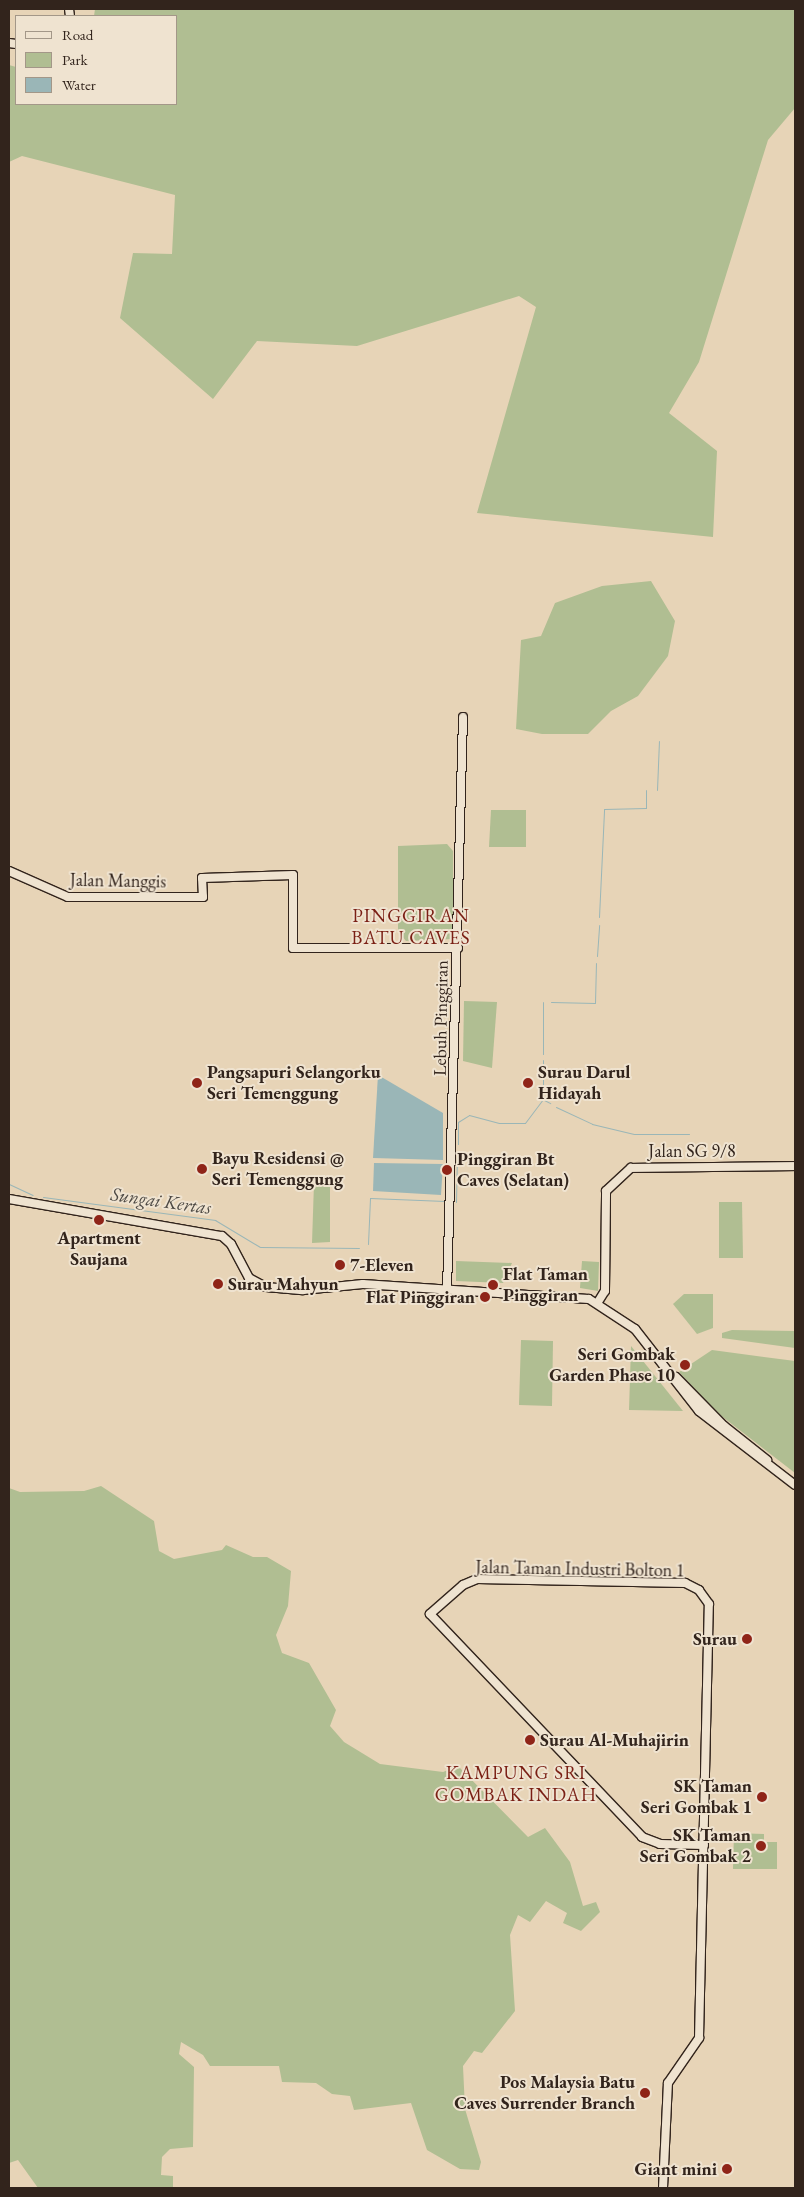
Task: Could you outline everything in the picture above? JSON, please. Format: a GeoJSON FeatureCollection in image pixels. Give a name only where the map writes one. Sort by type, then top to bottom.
{"type":"FeatureCollection","features":[{"type":"Feature","properties":{"kind":"street","name":"Lebuh Pinggiran"},"geometry":{"type":"LineString","coordinates":[[447,1291],[458,948],[457,801],[462,717]]}},
{"type":"Feature","properties":{"kind":"street","name":"Jalan Manggis"},"geometry":{"type":"LineString","coordinates":[[9,871],[68,897],[202,897],[202,878],[293,875],[293,948],[458,948]]}},
{"type":"Feature","properties":{"kind":"street","name":"Jalan SG 9/8"},"geometry":{"type":"LineString","coordinates":[[598,1302],[606,1291],[606,1191],[635,1166],[795,1166]]}},
{"type":"Feature","properties":{"kind":"street"},"geometry":{"type":"LineString","coordinates":[[9,1200],[222,1236],[231,1244],[248,1278],[259,1286],[303,1290],[363,1284],[428,1290],[576,1297],[598,1302],[635,1329],[699,1411],[795,1485]]}},
{"type":"Feature","properties":{"kind":"street"},"geometry":{"type":"LineString","coordinates":[[428,1290],[448,1276],[464,1291]]}},
{"type":"Feature","properties":{"kind":"street"},"geometry":{"type":"LineString","coordinates":[[660,1359],[724,1426],[795,1480]]}},
{"type":"Feature","properties":{"kind":"street","name":"Jalan Taman Industri Bolton 1"},"geometry":{"type":"LineString","coordinates":[[663,2188],[668,2083],[700,2038],[709,1604],[699,1590],[685,1583],[477,1579],[463,1585],[430,1614],[642,1837],[660,1844],[704,1845]]}},
{"type":"Feature","properties":{"kind":"green space"},"geometry":{"type":"Polygon","coordinates":[[[95,9],[795,9],[795,108],[768,140],[699,362],[669,413],[717,451],[713,537],[477,513],[536,307],[519,296],[357,346],[257,341],[213,399],[120,318],[133,253],[172,254],[175,195],[22,156],[9,162],[9,65],[15,67],[15,105],[178,105],[178,15],[94,15],[95,9]]]}},
{"type":"Feature","properties":{"kind":"green space"},"geometry":{"type":"Polygon","coordinates":[[[651,581],[675,621],[668,656],[638,696],[611,711],[588,734],[542,734],[516,729],[521,640],[541,636],[555,603],[602,586],[651,581]]]}},
{"type":"Feature","properties":{"kind":"green space"},"geometry":{"type":"Polygon","coordinates":[[[491,810],[526,810],[526,847],[489,847],[491,810]]]}},
{"type":"Feature","properties":{"kind":"green space"},"geometry":{"type":"Polygon","coordinates":[[[447,844],[453,851],[453,939],[406,941],[398,931],[398,846],[447,844]]]}},
{"type":"Feature","properties":{"kind":"green space"},"geometry":{"type":"Polygon","coordinates":[[[464,1001],[497,1002],[492,1068],[463,1061],[464,1001]]]}},
{"type":"Feature","properties":{"kind":"green space"},"geometry":{"type":"Polygon","coordinates":[[[314,1183],[330,1183],[330,1242],[312,1243],[314,1183]]]}},
{"type":"Feature","properties":{"kind":"green space"},"geometry":{"type":"Polygon","coordinates":[[[719,1202],[742,1202],[743,1258],[719,1258],[719,1202]]]}},
{"type":"Feature","properties":{"kind":"green space"},"geometry":{"type":"Polygon","coordinates":[[[456,1261],[512,1263],[503,1283],[456,1281],[456,1261]]]}},
{"type":"Feature","properties":{"kind":"green space"},"geometry":{"type":"Polygon","coordinates":[[[582,1261],[599,1262],[598,1291],[580,1288],[582,1261]]]}},
{"type":"Feature","properties":{"kind":"green space"},"geometry":{"type":"Polygon","coordinates":[[[684,1294],[713,1294],[713,1328],[697,1334],[673,1304],[684,1294]]]}},
{"type":"Feature","properties":{"kind":"green space"},"geometry":{"type":"Polygon","coordinates":[[[732,1330],[795,1331],[795,1348],[722,1338],[722,1333],[732,1330]]]}},
{"type":"Feature","properties":{"kind":"green space"},"geometry":{"type":"Polygon","coordinates":[[[521,1340],[553,1341],[552,1406],[519,1405],[521,1340]]]}},
{"type":"Feature","properties":{"kind":"green space"},"geometry":{"type":"Polygon","coordinates":[[[631,1346],[683,1411],[629,1410],[631,1346]]]}},
{"type":"Feature","properties":{"kind":"green space"},"geometry":{"type":"Polygon","coordinates":[[[712,1350],[795,1361],[795,1473],[715,1411],[679,1372],[712,1350]]]}},
{"type":"Feature","properties":{"kind":"green space"},"geometry":{"type":"Polygon","coordinates":[[[101,1486],[154,1521],[159,1551],[174,1559],[222,1550],[226,1545],[253,1557],[267,1557],[291,1571],[288,1606],[276,1635],[282,1653],[309,1663],[336,1710],[330,1726],[344,1742],[380,1764],[443,1772],[458,1766],[528,1837],[545,1828],[570,1862],[583,1906],[596,1902],[600,1912],[581,1931],[563,1923],[567,1913],[546,1901],[530,1922],[518,1915],[510,1935],[515,2011],[482,2053],[474,2051],[463,2066],[465,2109],[481,2162],[479,2170],[460,2169],[427,2150],[411,2103],[354,2110],[350,2096],[332,2094],[316,2083],[282,2082],[279,2066],[210,2066],[203,2055],[181,2042],[179,2054],[194,2067],[193,2147],[170,2149],[162,2157],[161,2175],[173,2176],[173,2188],[38,2188],[18,2160],[9,2163],[9,1488],[20,1492],[84,1491],[101,1486]]]}},
{"type":"Feature","properties":{"kind":"green space"},"geometry":{"type":"Polygon","coordinates":[[[734,1833],[764,1834],[764,1842],[777,1842],[777,1869],[733,1869],[734,1833]]]}},
{"type":"Feature","properties":{"kind":"water"},"geometry":{"type":"Polygon","coordinates":[[[378,1075],[443,1113],[443,1160],[373,1158],[378,1075]]]}},
{"type":"Feature","properties":{"kind":"water"},"geometry":{"type":"Polygon","coordinates":[[[374,1163],[443,1164],[441,1195],[373,1191],[374,1163]]]}},
{"type":"Feature","properties":{"kind":"waterway","name":"Sungai Kertas"},"geometry":{"type":"LineString","coordinates":[[657,790],[659,741]]}},
{"type":"Feature","properties":{"kind":"waterway","name":"Sungai Kertas"},"geometry":{"type":"LineString","coordinates":[[599,917],[604,809],[646,808],[646,790]]}},
{"type":"Feature","properties":{"kind":"waterway"},"geometry":{"type":"LineString","coordinates":[[597,956],[599,925]]}},
{"type":"Feature","properties":{"kind":"waterway","name":"Sungai Kertas"},"geometry":{"type":"LineString","coordinates":[[551,1002],[595,1003],[596,963]]}},
{"type":"Feature","properties":{"kind":"waterway","name":"Sungai Kertas"},"geometry":{"type":"LineString","coordinates":[[543,1002],[543,1054]]}},
{"type":"Feature","properties":{"kind":"waterway","name":"Sungai Kertas"},"geometry":{"type":"LineString","coordinates":[[458,1144],[458,1122],[469,1115],[499,1123],[525,1123],[543,1099],[543,1060]]}},
{"type":"Feature","properties":{"kind":"waterway"},"geometry":{"type":"LineString","coordinates":[[544,1100],[550,1103]]}},
{"type":"Feature","properties":{"kind":"waterway"},"geometry":{"type":"LineString","coordinates":[[556,1107],[592,1124],[634,1134],[689,1134]]}},
{"type":"Feature","properties":{"kind":"waterway","name":"Sungai Kertas"},"geometry":{"type":"LineString","coordinates":[[456,1202],[457,1153]]}},
{"type":"Feature","properties":{"kind":"waterway","name":"Sungai Kertas"},"geometry":{"type":"LineString","coordinates":[[9,1184],[33,1195]]}},
{"type":"Feature","properties":{"kind":"waterway","name":"Sungai Kertas"},"geometry":{"type":"LineString","coordinates":[[43,1197],[215,1220],[260,1247],[359,1248]]}},
{"type":"Feature","properties":{"kind":"waterway","name":"Sungai Kertas"},"geometry":{"type":"LineString","coordinates":[[368,1244],[370,1198],[445,1201]]}},
{"type":"Feature","properties":{"kind":"place","name":"Pangsapuri Selangorku Seri Temenggung"},"geometry":{"type":"Point","coordinates":[197,1083]}},
{"type":"Feature","properties":{"kind":"place","name":"Surau Darul Hidayah"},"geometry":{"type":"Point","coordinates":[528,1083]}},
{"type":"Feature","properties":{"kind":"place","name":"Bayu Residensi @ Seri Temenggung"},"geometry":{"type":"Point","coordinates":[202,1169]}},
{"type":"Feature","properties":{"kind":"place","name":"Pinggiran Bt Caves (Selatan)"},"geometry":{"type":"Point","coordinates":[447,1170]}},
{"type":"Feature","properties":{"kind":"place","name":"Apartment Saujana"},"geometry":{"type":"Point","coordinates":[99,1220]}},
{"type":"Feature","properties":{"kind":"place","name":"7-Eleven"},"geometry":{"type":"Point","coordinates":[340,1265]}},
{"type":"Feature","properties":{"kind":"place","name":"Surau Mahyun"},"geometry":{"type":"Point","coordinates":[218,1284]}},
{"type":"Feature","properties":{"kind":"place","name":"Flat Taman Pinggiran"},"geometry":{"type":"Point","coordinates":[493,1285]}},
{"type":"Feature","properties":{"kind":"place","name":"Flat Pinggiran"},"geometry":{"type":"Point","coordinates":[485,1297]}},
{"type":"Feature","properties":{"kind":"place","name":"Seri Gombak Garden Phase 10"},"geometry":{"type":"Point","coordinates":[685,1365]}},
{"type":"Feature","properties":{"kind":"place","name":"Surau"},"geometry":{"type":"Point","coordinates":[747,1639]}},
{"type":"Feature","properties":{"kind":"place","name":"Surau Al-Muhajirin"},"geometry":{"type":"Point","coordinates":[530,1740]}},
{"type":"Feature","properties":{"kind":"place","name":"SK Taman Seri Gombak 1"},"geometry":{"type":"Point","coordinates":[762,1797]}},
{"type":"Feature","properties":{"kind":"place","name":"SK Taman Seri Gombak 2"},"geometry":{"type":"Point","coordinates":[761,1846]}},
{"type":"Feature","properties":{"kind":"place","name":"Pos Malaysia Batu Caves Surrender Branch"},"geometry":{"type":"Point","coordinates":[645,2093]}},
{"type":"Feature","properties":{"kind":"place","name":"Giant mini"},"geometry":{"type":"Point","coordinates":[727,2169]}},
{"type":"Feature","properties":{"kind":"district","name":"PINGGIRAN BATU CAVES"},"geometry":{"type":"Point","coordinates":[411,927]}},
{"type":"Feature","properties":{"kind":"district","name":"KAMPUNG SRI GOMBAK INDAH"},"geometry":{"type":"Point","coordinates":[516,1784]}}]}
